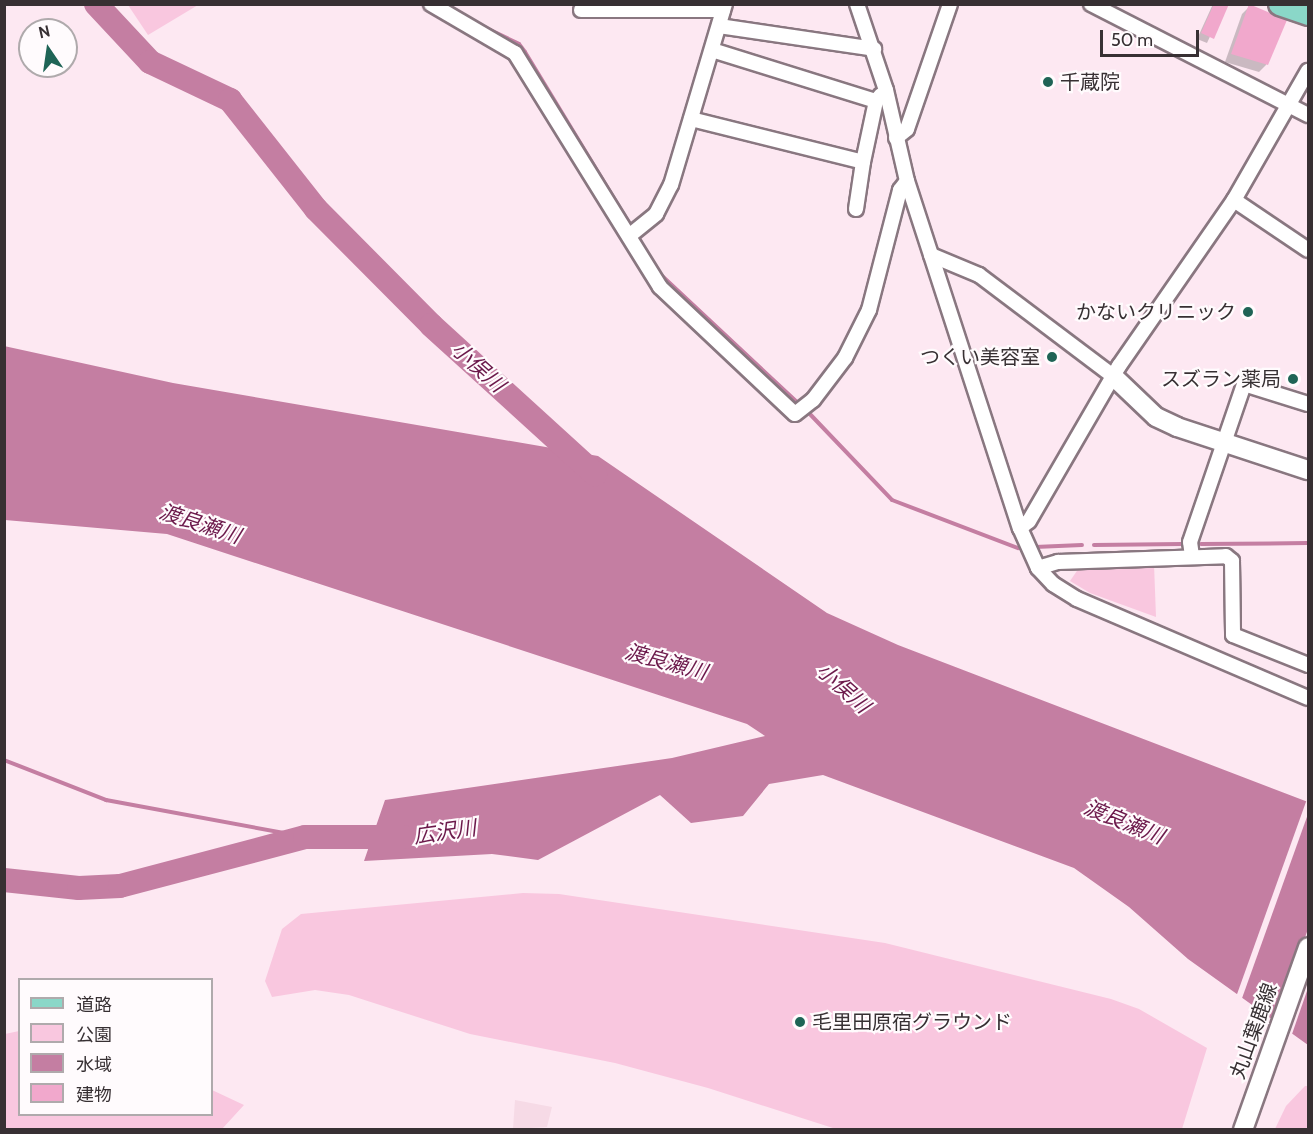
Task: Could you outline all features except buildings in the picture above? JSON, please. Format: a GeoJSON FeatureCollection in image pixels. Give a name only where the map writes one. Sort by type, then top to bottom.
{"type":"FeatureCollection","features":[{"type":"Feature","properties":{"kind":"main road"},"geometry":{"type":"LineString","coordinates":[[1279,4],[1308,14]]}},
{"type":"Feature","properties":{"kind":"street"},"geometry":{"type":"LineString","coordinates":[[431,4],[515,53],[634,233],[660,287],[795,414],[813,400],[845,358],[869,310],[900,190],[907,181]]}},
{"type":"Feature","properties":{"kind":"street"},"geometry":{"type":"LineString","coordinates":[[857,4],[873,49],[881,96],[896,138],[907,181],[1020,528],[1038,568],[1053,584],[1077,599],[1308,698]]}},
{"type":"Feature","properties":{"kind":"street"},"geometry":{"type":"LineString","coordinates":[[896,138],[907,129],[950,4]]}},
{"type":"Feature","properties":{"kind":"street"},"geometry":{"type":"LineString","coordinates":[[1091,4],[1308,115]]}},
{"type":"Feature","properties":{"kind":"street"},"geometry":{"type":"LineString","coordinates":[[581,10],[615,7],[724,7],[671,185],[656,214],[634,233]]}},
{"type":"Feature","properties":{"kind":"street"},"geometry":{"type":"LineString","coordinates":[[719,26],[873,49]]}},
{"type":"Feature","properties":{"kind":"street"},"geometry":{"type":"LineString","coordinates":[[712,50],[881,96]]}},
{"type":"Feature","properties":{"kind":"street"},"geometry":{"type":"LineString","coordinates":[[1020,528],[1029,521],[1113,376],[1234,200],[1287,104],[1308,72]]}},
{"type":"Feature","properties":{"kind":"street"},"geometry":{"type":"LineString","coordinates":[[856,209],[862,162],[881,96]]}},
{"type":"Feature","properties":{"kind":"street"},"geometry":{"type":"LineString","coordinates":[[691,119],[862,162]]}},
{"type":"Feature","properties":{"kind":"street"},"geometry":{"type":"LineString","coordinates":[[1234,200],[1308,250]]}},
{"type":"Feature","properties":{"kind":"street"},"geometry":{"type":"LineString","coordinates":[[931,255],[979,275],[1113,376],[1156,417],[1226,444],[1308,470]]}},
{"type":"Feature","properties":{"kind":"street"},"geometry":{"type":"LineString","coordinates":[[1192,556],[1190,542],[1226,444],[1244,384],[1308,404]]}},
{"type":"Feature","properties":{"kind":"street"},"geometry":{"type":"LineString","coordinates":[[1038,568],[1058,562],[1226,556],[1232,561],[1232,630],[1237,639],[1308,665]]}},
{"type":"Feature","properties":{"kind":"street","name":"丸山葉鹿線"},"geometry":{"type":"LineString","coordinates":[[1243,1130],[1308,947]]}},
{"type":"Feature","properties":{"kind":"shaded area"},"geometry":{"type":"Polygon","coordinates":[[[515,1100],[552,1107],[547,1127],[513,1129],[515,1100]]]}},
{"type":"Feature","properties":{"kind":"green space"},"geometry":{"type":"Polygon","coordinates":[[[128,5],[198,5],[148,35],[128,5]]]}},
{"type":"Feature","properties":{"kind":"green space"},"geometry":{"type":"Polygon","coordinates":[[[1154,564],[1156,617],[1090,593],[1070,581],[1081,565],[1154,564]]]}},
{"type":"Feature","properties":{"kind":"green space","name":"毛里田原宿グラウンド"},"geometry":{"type":"Polygon","coordinates":[[[523,893],[559,894],[885,943],[1111,999],[1139,1009],[1207,1048],[1182,1129],[836,1129],[708,1088],[615,1063],[470,1034],[349,995],[315,990],[272,997],[265,981],[282,929],[301,914],[523,893]]]}},
{"type":"Feature","properties":{"kind":"green space"},"geometry":{"type":"Polygon","coordinates":[[[18,1031],[18,1116],[213,1116],[213,1090],[244,1105],[222,1129],[5,1129],[5,1034],[18,1031]]]}},
{"type":"Feature","properties":{"kind":"green space"},"geometry":{"type":"Polygon","coordinates":[[[1305,1086],[1308,1086],[1308,1129],[1275,1129],[1286,1106],[1305,1086]]]}},
{"type":"Feature","properties":{"kind":"water","name":"渡良瀬川"},"geometry":{"type":"Polygon","coordinates":[[[4,346],[173,383],[598,456],[827,613],[898,645],[1308,802],[1308,1045],[1188,959],[1129,907],[1074,868],[823,775],[769,784],[743,816],[691,823],[660,795],[538,860],[492,854],[364,861],[385,800],[672,758],[765,736],[747,724],[167,534],[5,520],[4,346]]]}},
{"type":"Feature","properties":{"kind":"pier"},"geometry":{"type":"Polygon","coordinates":[[[1307,799],[1308,814],[1241,1001],[1236,997],[1307,799]]]}},
{"type":"Feature","properties":{"kind":"pier"},"geometry":{"type":"Polygon","coordinates":[[[1308,929],[1308,988],[1291,1037],[1274,1024],[1308,929]]]}},
{"type":"Feature","properties":{"kind":"waterway","name":"小俣川"},"geometry":{"type":"LineString","coordinates":[[96,4],[150,62],[230,100],[316,209],[431,325],[595,474]]}},
{"type":"Feature","properties":{"kind":"waterway"},"geometry":{"type":"LineString","coordinates":[[482,26],[519,44],[525,52],[660,274],[799,404]]}},
{"type":"Feature","properties":{"kind":"waterway"},"geometry":{"type":"LineString","coordinates":[[807,411],[892,500],[1018,548]]}},
{"type":"Feature","properties":{"kind":"waterway"},"geometry":{"type":"LineString","coordinates":[[1201,544],[1308,543]]}},
{"type":"Feature","properties":{"kind":"waterway"},"geometry":{"type":"LineString","coordinates":[[1094,545],[1182,544]]}},
{"type":"Feature","properties":{"kind":"waterway"},"geometry":{"type":"LineString","coordinates":[[1035,547],[1082,545]]}},
{"type":"Feature","properties":{"kind":"waterway"},"geometry":{"type":"LineString","coordinates":[[4,760],[106,800],[305,837]]}},
{"type":"Feature","properties":{"kind":"waterway","name":"広沢川"},"geometry":{"type":"LineString","coordinates":[[4,880],[79,888],[120,886],[305,837],[404,837]]}},
{"type":"Feature","properties":{"kind":"place","name":"千蔵院"},"geometry":{"type":"Point","coordinates":[1048,82]}},
{"type":"Feature","properties":{"kind":"place","name":"かないクリニック"},"geometry":{"type":"Point","coordinates":[1248,312]}},
{"type":"Feature","properties":{"kind":"place","name":"つくい美容室"},"geometry":{"type":"Point","coordinates":[1052,357]}},
{"type":"Feature","properties":{"kind":"place","name":"スズラン薬局"},"geometry":{"type":"Point","coordinates":[1293,379]}},
{"type":"Feature","properties":{"kind":"place","name":"毛里田原宿グラウンド"},"geometry":{"type":"Point","coordinates":[800,1022]}}]}
